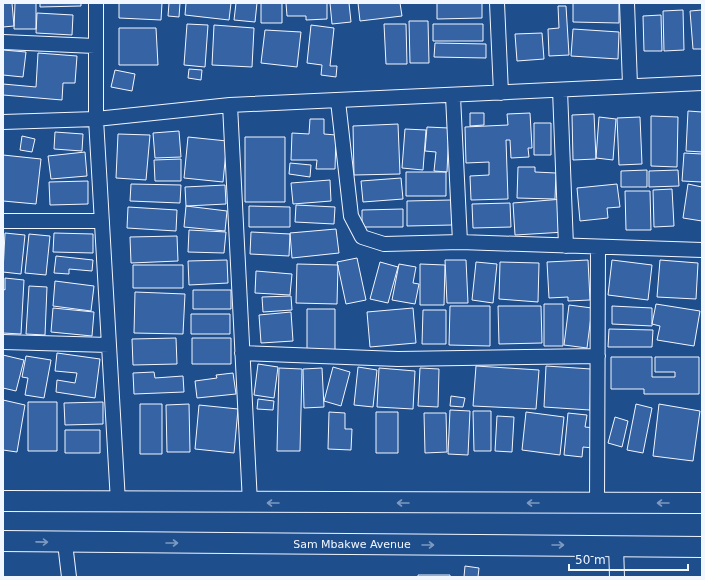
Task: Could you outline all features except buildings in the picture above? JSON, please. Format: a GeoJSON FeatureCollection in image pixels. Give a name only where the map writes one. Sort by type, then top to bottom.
{"type":"FeatureCollection","features":[{"type":"Feature","properties":{"kind":"main road"},"geometry":{"type":"LineString","coordinates":[[3,501],[250,503],[702,503]]}},
{"type":"Feature","properties":{"kind":"main road","name":"Sam Mbakwe Avenue"},"geometry":{"type":"LineString","coordinates":[[3,542],[702,547]]}},
{"type":"Feature","properties":{"kind":"street"},"geometry":{"type":"LineString","coordinates":[[96,3],[96,119],[118,502]]}},
{"type":"Feature","properties":{"kind":"street"},"geometry":{"type":"LineString","coordinates":[[497,3],[501,93]]}},
{"type":"Feature","properties":{"kind":"street"},"geometry":{"type":"LineString","coordinates":[[627,3],[630,85]]}},
{"type":"Feature","properties":{"kind":"street"},"geometry":{"type":"LineString","coordinates":[[3,42],[96,46]]}},
{"type":"Feature","properties":{"kind":"street"},"geometry":{"type":"LineString","coordinates":[[3,122],[96,119],[230,105],[453,96],[630,85],[702,83]]}},
{"type":"Feature","properties":{"kind":"street"},"geometry":{"type":"LineString","coordinates":[[560,90],[566,246]]}},
{"type":"Feature","properties":{"kind":"street"},"geometry":{"type":"LineString","coordinates":[[453,96],[460,242]]}},
{"type":"Feature","properties":{"kind":"street"},"geometry":{"type":"LineString","coordinates":[[338,100],[351,216],[362,237],[384,244],[460,242],[702,250]]}},
{"type":"Feature","properties":{"kind":"street"},"geometry":{"type":"LineString","coordinates":[[230,105],[250,503]]}},
{"type":"Feature","properties":{"kind":"street"},"geometry":{"type":"LineString","coordinates":[[3,221],[102,221]]}},
{"type":"Feature","properties":{"kind":"street"},"geometry":{"type":"LineString","coordinates":[[597,503],[598,247]]}},
{"type":"Feature","properties":{"kind":"street"},"geometry":{"type":"LineString","coordinates":[[3,342],[109,345]]}},
{"type":"Feature","properties":{"kind":"street"},"geometry":{"type":"LineString","coordinates":[[242,353],[398,359],[598,356]]}},
{"type":"Feature","properties":{"kind":"street"},"geometry":{"type":"LineString","coordinates":[[65,543],[69,577]]}},
{"type":"Feature","properties":{"kind":"street"},"geometry":{"type":"LineString","coordinates":[[616,546],[617,577]]}}]}
